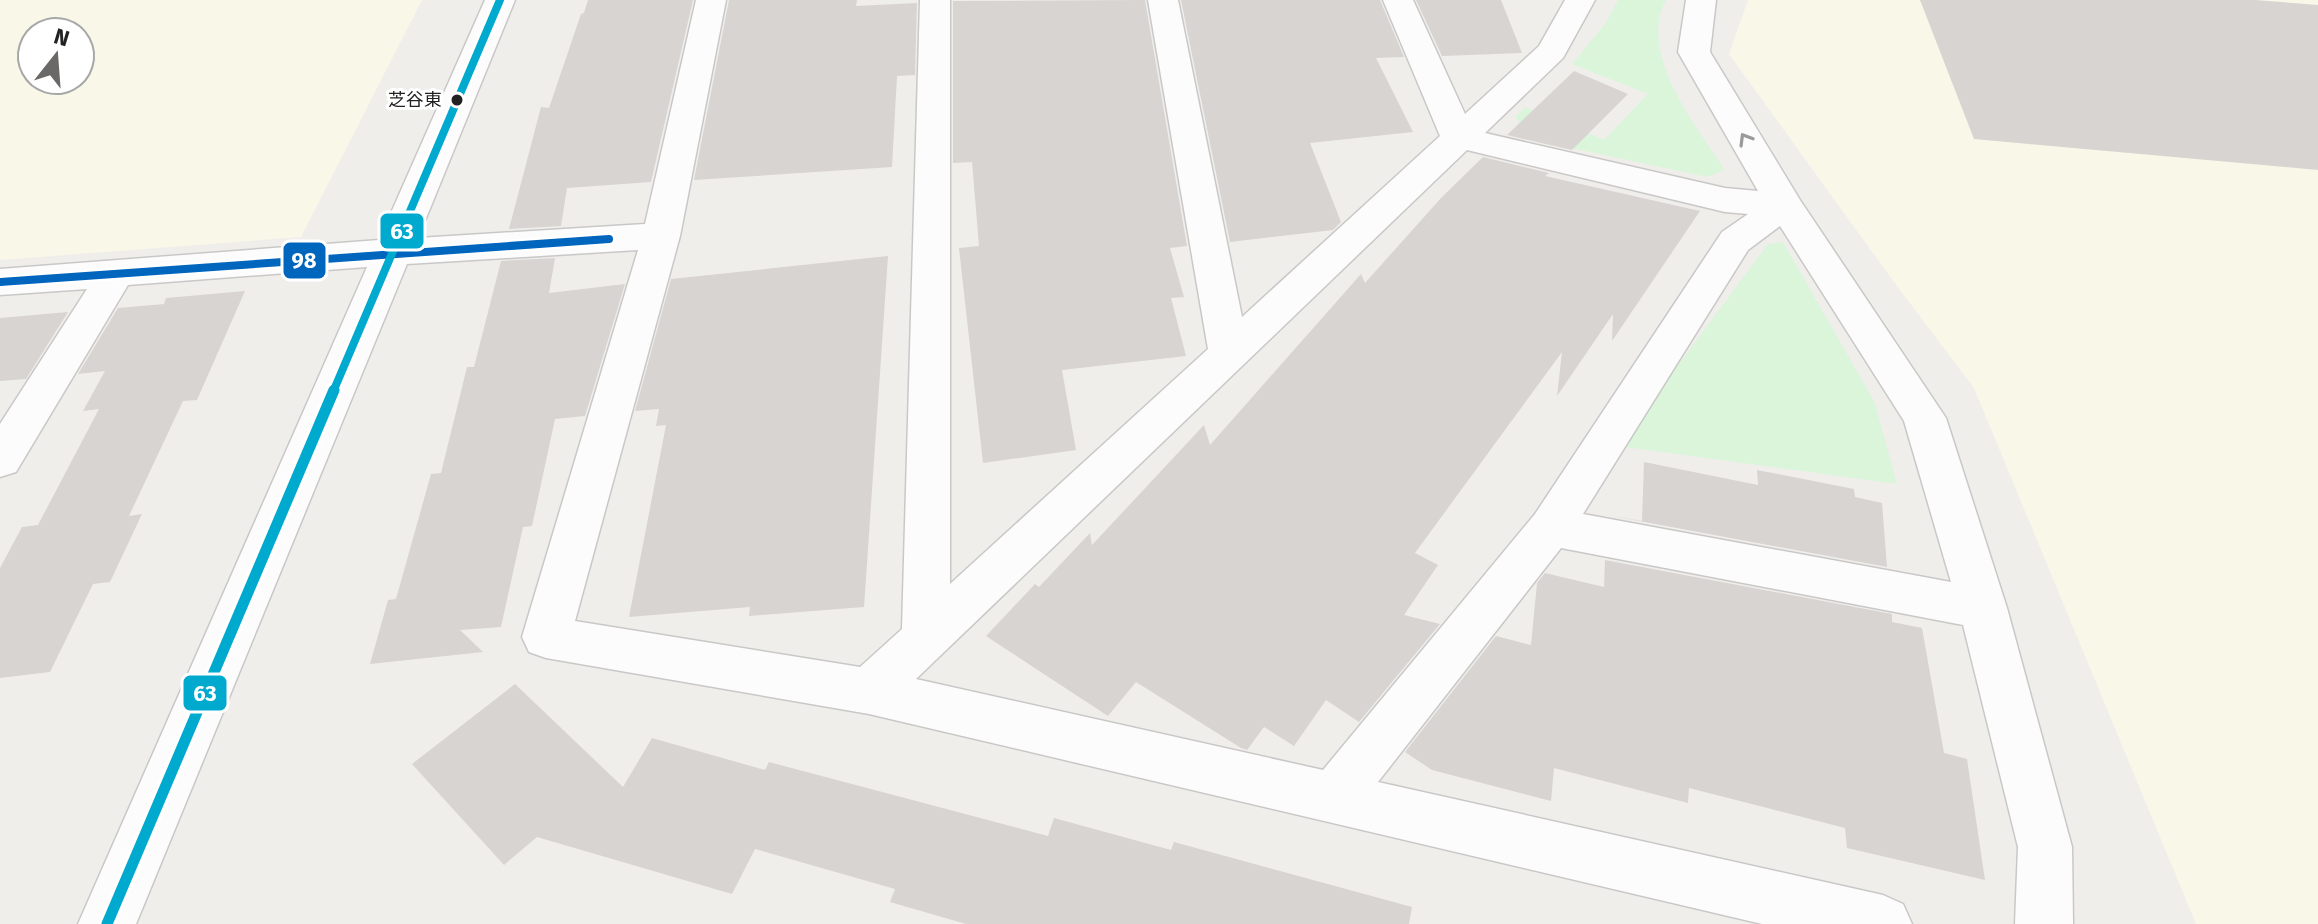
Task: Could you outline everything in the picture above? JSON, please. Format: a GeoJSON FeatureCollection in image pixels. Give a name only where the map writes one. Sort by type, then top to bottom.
{"type":"FeatureCollection","features":[{"type":"Feature","properties":{"kind":"street"},"geometry":{"type":"LineString","coordinates":[[107,924],[500,0]]}},
{"type":"Feature","properties":{"kind":"street"},"geometry":{"type":"LineString","coordinates":[[711,0],[661,236],[546,637],[869,691],[1883,924]]}},
{"type":"Feature","properties":{"kind":"street"},"geometry":{"type":"LineString","coordinates":[[926,637],[935,0]]}},
{"type":"Feature","properties":{"kind":"street"},"geometry":{"type":"LineString","coordinates":[[1163,0],[1229,352]]}},
{"type":"Feature","properties":{"kind":"street"},"geometry":{"type":"LineString","coordinates":[[1398,0],[1458,137]]}},
{"type":"Feature","properties":{"kind":"street"},"geometry":{"type":"LineString","coordinates":[[869,691],[1552,51],[1580,0]]}},
{"type":"Feature","properties":{"kind":"street"},"geometry":{"type":"LineString","coordinates":[[1701,0],[1694,52],[1785,205],[1925,418],[1983,608],[2045,847],[2044,924]]}},
{"type":"Feature","properties":{"kind":"street"},"geometry":{"type":"LineString","coordinates":[[1458,137],[1725,200],[1785,205]]}},
{"type":"Feature","properties":{"kind":"street"},"geometry":{"type":"LineString","coordinates":[[1334,797],[1551,527],[1735,241],[1785,205]]}},
{"type":"Feature","properties":{"kind":"street"},"geometry":{"type":"LineString","coordinates":[[0,282],[393,252],[661,236]]}},
{"type":"Feature","properties":{"kind":"street"},"geometry":{"type":"LineString","coordinates":[[0,460],[116,274]]}},
{"type":"Feature","properties":{"kind":"street"},"geometry":{"type":"LineString","coordinates":[[1551,527],[1983,608]]}},
{"type":"Feature","properties":{"kind":"shaded area"},"geometry":{"type":"Polygon","coordinates":[[[0,0],[422,0],[301,237],[0,260],[0,0]]]}},
{"type":"Feature","properties":{"kind":"shaded area"},"geometry":{"type":"Polygon","coordinates":[[[1748,0],[2318,0],[2318,924],[2196,924],[1974,388],[1729,54],[1748,0]]]}},
{"type":"Feature","properties":{"kind":"green space"},"geometry":{"type":"Polygon","coordinates":[[[1618,0],[1666,0],[1659,21],[1659,43],[1665,66],[1686,112],[1725,170],[1707,177],[1534,140],[1515,117],[1525,107],[1604,140],[1648,94],[1572,64],[1605,24],[1618,0]]]}},
{"type":"Feature","properties":{"kind":"green space"},"geometry":{"type":"Polygon","coordinates":[[[1783,242],[1875,403],[1897,484],[1618,446],[1768,244],[1783,242]]]}},
{"type":"Feature","properties":{"kind":"building"},"geometry":{"type":"Polygon","coordinates":[[[588,0],[693,0],[651,182],[567,188],[561,226],[509,229],[541,107],[549,108],[588,0]]]}},
{"type":"Feature","properties":{"kind":"building"},"geometry":{"type":"Polygon","coordinates":[[[729,0],[857,0],[856,6],[917,3],[915,75],[897,76],[892,167],[694,180],[729,0]]]}},
{"type":"Feature","properties":{"kind":"building"},"geometry":{"type":"Polygon","coordinates":[[[1145,0],[1187,246],[1170,248],[1184,297],[1171,298],[1186,356],[1062,370],[1076,450],[983,463],[959,248],[979,246],[972,162],[953,163],[953,1],[1145,0]]]}},
{"type":"Feature","properties":{"kind":"building"},"geometry":{"type":"Polygon","coordinates":[[[1181,0],[1380,0],[1404,57],[1376,58],[1413,132],[1310,143],[1341,222],[1333,230],[1230,242],[1181,0]]]}},
{"type":"Feature","properties":{"kind":"building"},"geometry":{"type":"Polygon","coordinates":[[[1416,0],[1501,0],[1522,53],[1442,56],[1416,0]]]}},
{"type":"Feature","properties":{"kind":"building"},"geometry":{"type":"Polygon","coordinates":[[[1920,0],[2255,0],[2318,5],[2318,170],[1974,139],[1920,0]]]}},
{"type":"Feature","properties":{"kind":"building"},"geometry":{"type":"Polygon","coordinates":[[[1574,71],[1628,94],[1572,150],[1507,135],[1574,71]]]}},
{"type":"Feature","properties":{"kind":"building"},"geometry":{"type":"Polygon","coordinates":[[[1483,157],[1549,173],[1545,176],[1700,211],[1612,341],[1613,314],[1557,396],[1562,352],[1415,553],[1438,565],[1404,615],[1440,624],[1359,722],[1326,700],[1294,746],[1264,727],[1247,750],[1136,682],[1108,716],[986,636],[1035,584],[1039,587],[1090,533],[1092,545],[1204,425],[1210,445],[1361,274],[1365,283],[1441,198],[1483,157]]]}},
{"type":"Feature","properties":{"kind":"building"},"geometry":{"type":"Polygon","coordinates":[[[888,256],[864,607],[749,616],[750,607],[629,617],[666,425],[656,426],[659,409],[635,411],[671,279],[888,256]]]}},
{"type":"Feature","properties":{"kind":"building"},"geometry":{"type":"Polygon","coordinates":[[[555,258],[549,293],[625,284],[585,416],[555,419],[532,526],[523,527],[501,627],[460,630],[483,652],[370,664],[388,600],[396,599],[431,474],[441,473],[467,367],[474,367],[501,261],[555,258]]]}},
{"type":"Feature","properties":{"kind":"building"},"geometry":{"type":"Polygon","coordinates":[[[245,291],[197,400],[183,401],[129,516],[142,514],[110,582],[93,584],[50,672],[0,678],[0,568],[22,527],[38,525],[99,409],[83,411],[105,371],[78,374],[118,308],[164,304],[166,298],[245,291]]]}},
{"type":"Feature","properties":{"kind":"building"},"geometry":{"type":"Polygon","coordinates":[[[68,312],[26,379],[0,381],[0,318],[68,312]]]}},
{"type":"Feature","properties":{"kind":"building"},"geometry":{"type":"Polygon","coordinates":[[[1644,462],[1758,485],[1757,470],[1854,489],[1855,497],[1882,503],[1887,567],[1607,515],[1642,521],[1644,462]]]}},
{"type":"Feature","properties":{"kind":"building"},"geometry":{"type":"Polygon","coordinates":[[[1605,560],[1892,614],[1892,622],[1922,628],[1944,753],[1967,759],[1985,880],[1847,848],[1845,828],[1689,788],[1688,803],[1554,768],[1551,801],[1432,770],[1405,752],[1496,636],[1531,645],[1537,583],[1545,573],[1604,587],[1605,560]]]}},
{"type":"Feature","properties":{"kind":"building"},"geometry":{"type":"Polygon","coordinates":[[[515,684],[623,787],[652,738],[765,770],[769,762],[1048,836],[1054,818],[1171,850],[1174,842],[1412,907],[1409,924],[966,924],[890,902],[895,889],[755,849],[732,894],[537,837],[504,865],[412,764],[515,684]]]}},
{"type":"Feature","properties":{"kind":"transit line","name":"63"},"geometry":{"type":"LineString","coordinates":[[107,924],[500,0]]}},
{"type":"Feature","properties":{"kind":"transit line","name":"98"},"geometry":{"type":"LineString","coordinates":[[0,282],[609,239]]}},
{"type":"Feature","properties":{"kind":"place","name":"芝谷東"},"geometry":{"type":"Point","coordinates":[457,100]}}]}
